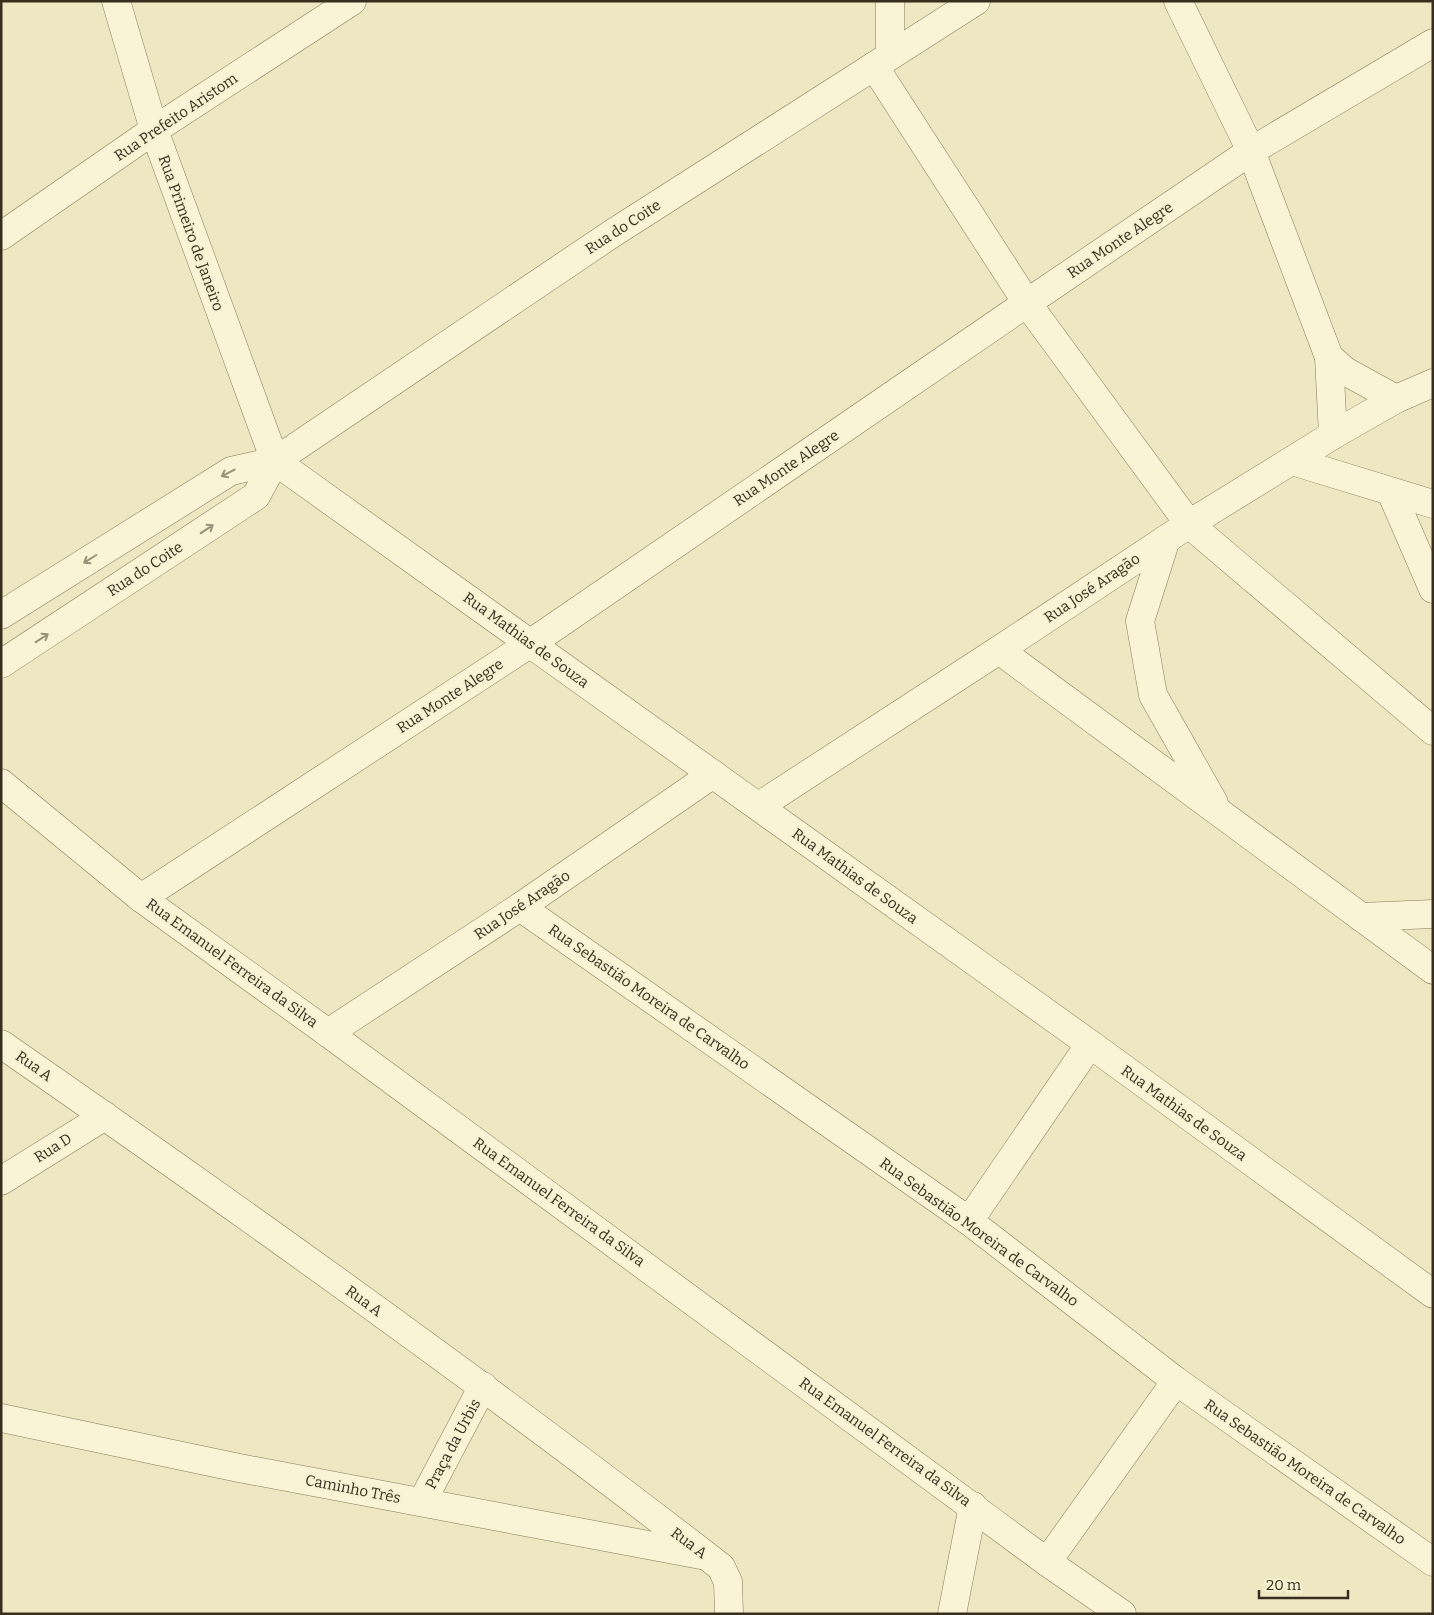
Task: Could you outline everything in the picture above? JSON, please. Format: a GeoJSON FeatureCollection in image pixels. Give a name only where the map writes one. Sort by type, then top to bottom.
{"type":"FeatureCollection","features":[{"type":"Feature","properties":{"kind":"street","name":"Rua Primeiro de Janeiro"},"geometry":{"type":"LineString","coordinates":[[116,1],[154,130],[275,461]]}},
{"type":"Feature","properties":{"kind":"street","name":"Rua Prefeito Aristom"},"geometry":{"type":"LineString","coordinates":[[1,236],[154,130],[352,1]]}},
{"type":"Feature","properties":{"kind":"street"},"geometry":{"type":"LineString","coordinates":[[890,1],[882,61],[1026,303],[1189,524],[1433,731]]}},
{"type":"Feature","properties":{"kind":"street","name":"Rua do Coite"},"geometry":{"type":"LineString","coordinates":[[1,615],[231,471],[275,461],[613,233],[976,1]]}},
{"type":"Feature","properties":{"kind":"street"},"geometry":{"type":"LineString","coordinates":[[1178,1],[1251,151],[1329,357],[1333,435]]}},
{"type":"Feature","properties":{"kind":"street","name":"Rua Monte Alegre"},"geometry":{"type":"LineString","coordinates":[[141,898],[530,644],[1026,303],[1251,151],[1433,42]]}},
{"type":"Feature","properties":{"kind":"street"},"geometry":{"type":"LineString","coordinates":[[1329,357],[1345,371],[1396,399]]}},
{"type":"Feature","properties":{"kind":"street","name":"Rua José Aragão"},"geometry":{"type":"LineString","coordinates":[[758,806],[1189,524],[1333,435],[1396,399],[1433,383]]}},
{"type":"Feature","properties":{"kind":"street","name":"Rua do Coite"},"geometry":{"type":"LineString","coordinates":[[1,664],[256,496],[275,461]]}},
{"type":"Feature","properties":{"kind":"street","name":"Rua Mathias de Souza"},"geometry":{"type":"LineString","coordinates":[[275,461],[1090,1044],[1433,1294]]}},
{"type":"Feature","properties":{"kind":"street"},"geometry":{"type":"LineString","coordinates":[[1292,461],[1433,504]]}},
{"type":"Feature","properties":{"kind":"street"},"geometry":{"type":"LineString","coordinates":[[1391,492],[1433,589]]}},
{"type":"Feature","properties":{"kind":"street"},"geometry":{"type":"LineString","coordinates":[[1166,539],[1140,620],[1153,695],[1219,812]]}},
{"type":"Feature","properties":{"kind":"street"},"geometry":{"type":"LineString","coordinates":[[999,650],[1433,970]]}},
{"type":"Feature","properties":{"kind":"street","name":"Rua José Aragão"},"geometry":{"type":"LineString","coordinates":[[328,1033],[520,907],[713,774]]}},
{"type":"Feature","properties":{"kind":"street","name":"Rua Emanuel Ferreira da Silva"},"geometry":{"type":"LineString","coordinates":[[1,783],[141,898],[328,1033],[1047,1562],[1122,1614]]}},
{"type":"Feature","properties":{"kind":"street","name":"Rua Sebastião Moreira de Carvalho"},"geometry":{"type":"LineString","coordinates":[[520,907],[969,1221],[1176,1381],[1433,1562]]}},
{"type":"Feature","properties":{"kind":"street"},"geometry":{"type":"LineString","coordinates":[[1361,917],[1433,914]]}},
{"type":"Feature","properties":{"kind":"street","name":"Rua A"},"geometry":{"type":"LineString","coordinates":[[1,1044],[483,1386],[713,1562]]}},
{"type":"Feature","properties":{"kind":"street"},"geometry":{"type":"LineString","coordinates":[[969,1221],[1090,1044]]}},
{"type":"Feature","properties":{"kind":"street","name":"Rua D"},"geometry":{"type":"LineString","coordinates":[[1,1181],[105,1116]]}},
{"type":"Feature","properties":{"kind":"street"},"geometry":{"type":"LineString","coordinates":[[1047,1562],[1176,1381]]}},
{"type":"Feature","properties":{"kind":"street","name":"Praça da Urbis"},"geometry":{"type":"LineString","coordinates":[[422,1502],[483,1386]]}},
{"type":"Feature","properties":{"kind":"street","name":"Caminho Três"},"geometry":{"type":"LineString","coordinates":[[1,1418],[239,1468],[422,1502],[713,1562]]}},
{"type":"Feature","properties":{"kind":"street"},"geometry":{"type":"LineString","coordinates":[[952,1614],[973,1506]]}},
{"type":"Feature","properties":{"kind":"street"},"geometry":{"type":"LineString","coordinates":[[713,1562],[728,1582],[729,1614]]}}]}
